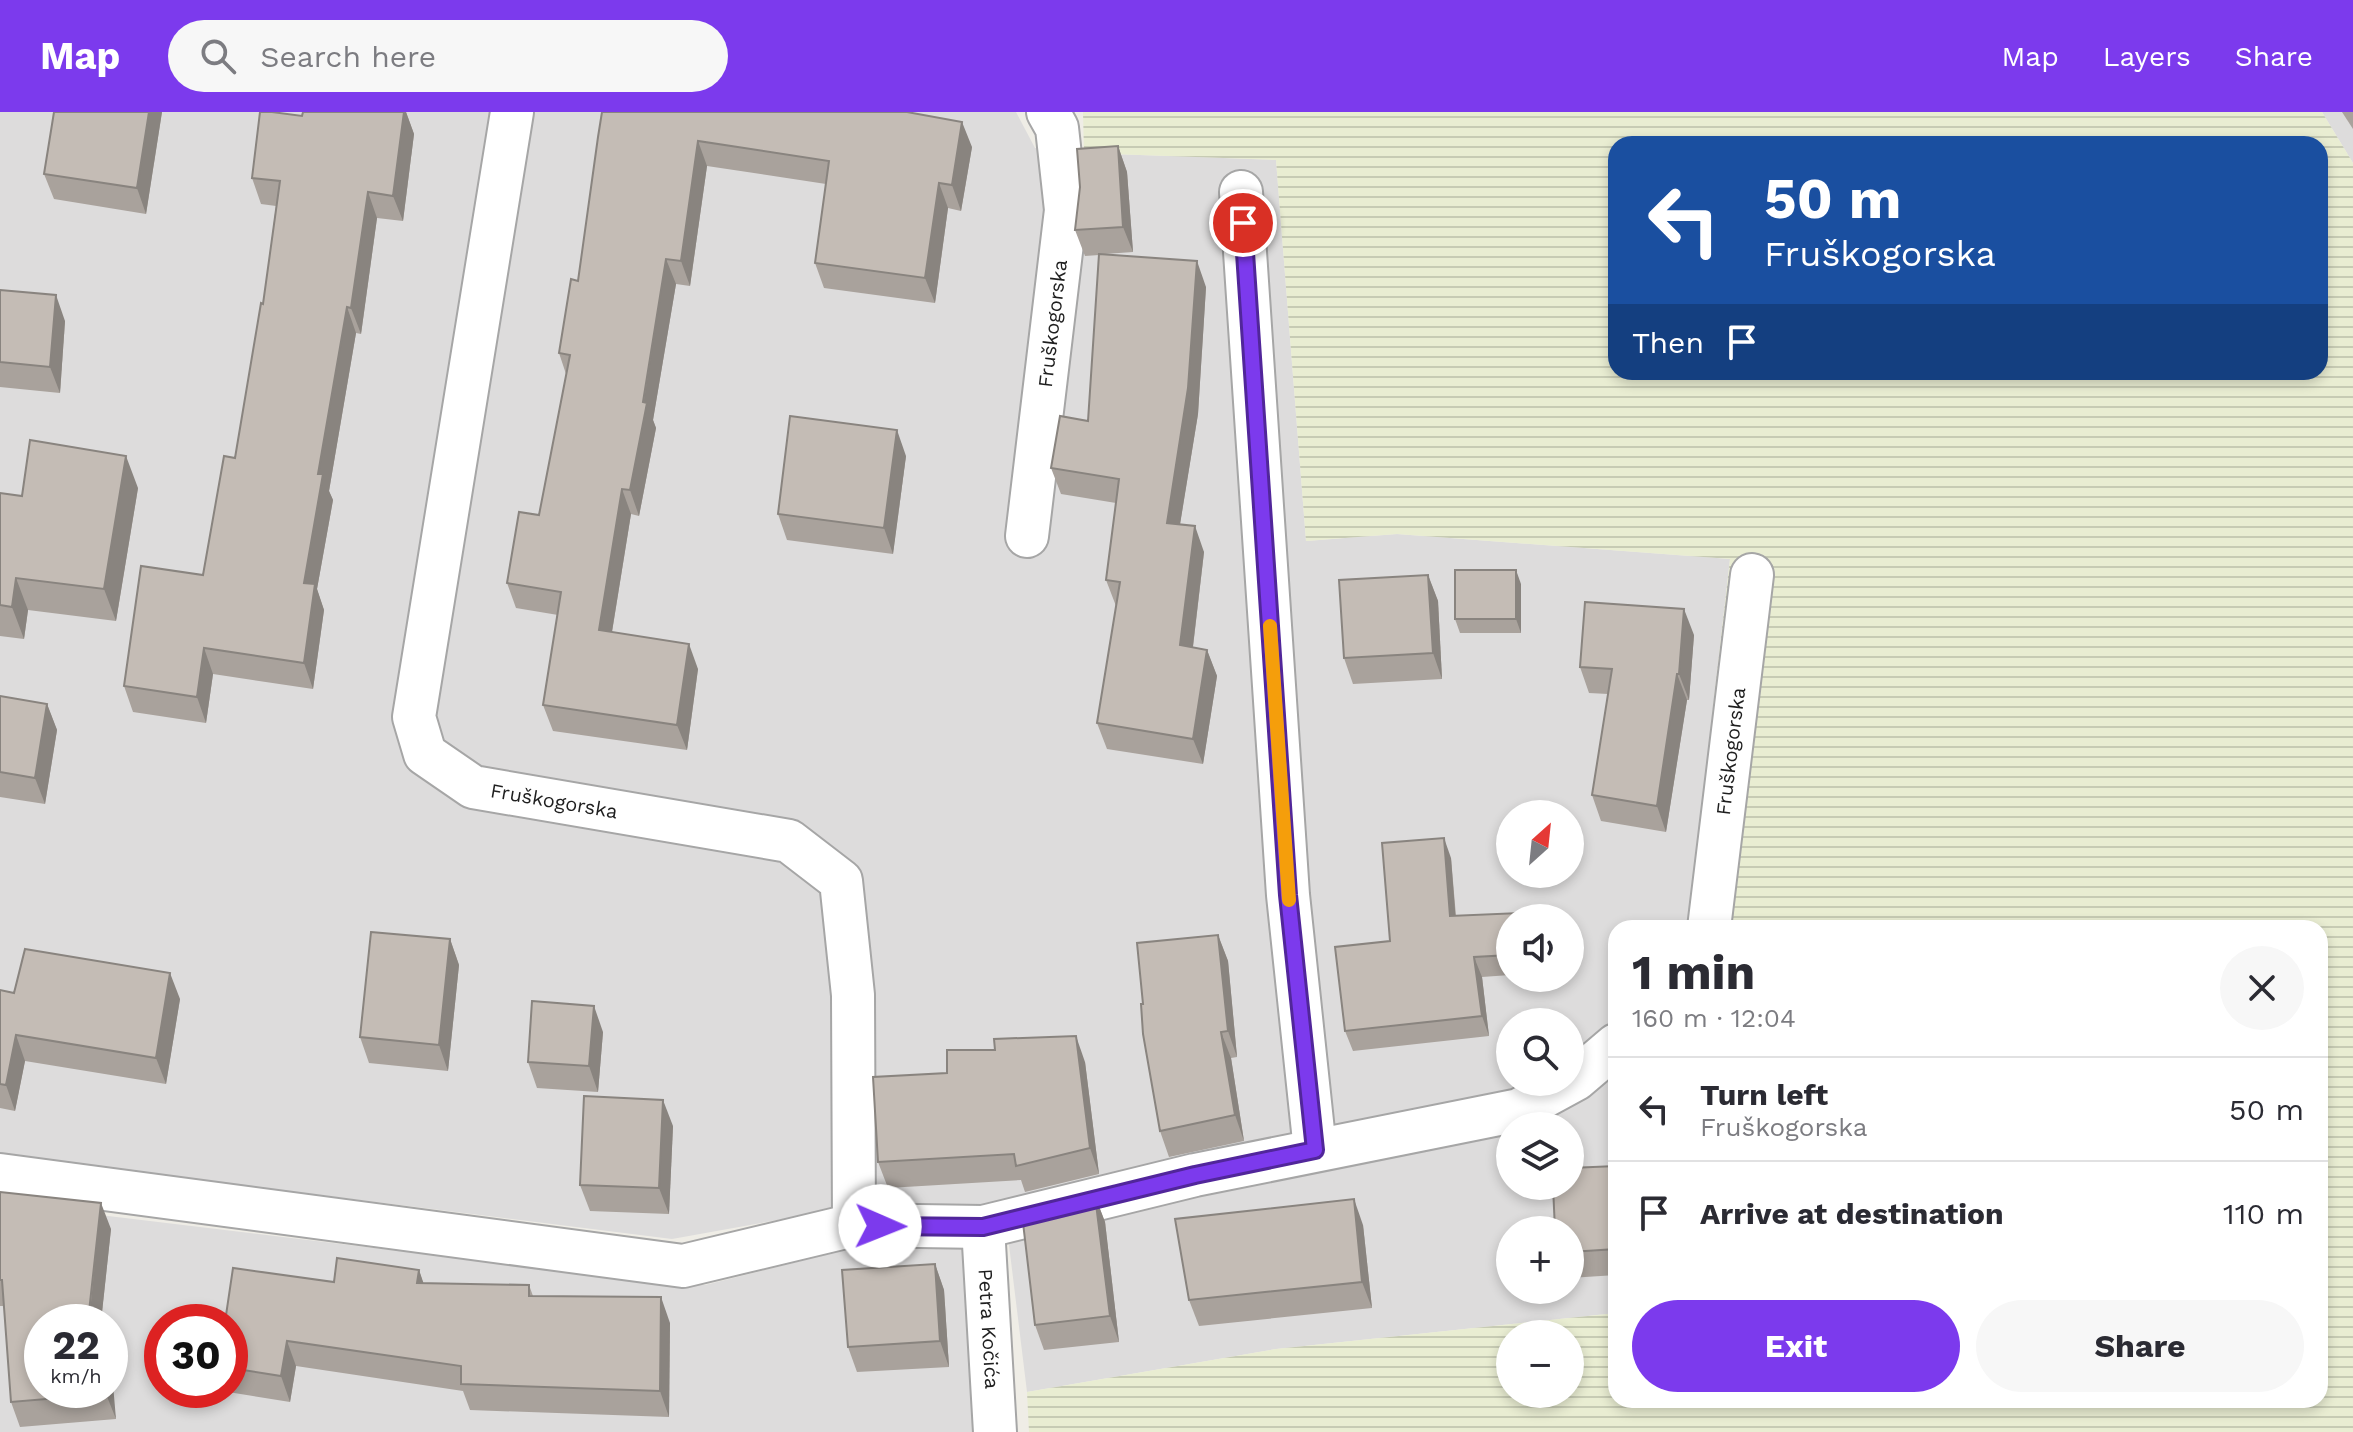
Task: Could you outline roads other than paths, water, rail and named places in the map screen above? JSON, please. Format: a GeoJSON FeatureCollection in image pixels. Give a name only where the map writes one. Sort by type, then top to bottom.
{"type":"FeatureCollection","features":[{"type":"Feature","properties":{"kind":"street","name":"Fruškogorska"},"geometry":{"type":"LineString","coordinates":[[512,112],[414,717],[425,754],[473,787],[789,841],[841,881],[853,995],[854,1225]]}},
{"type":"Feature","properties":{"kind":"street","name":"Fruškogorska"},"geometry":{"type":"LineString","coordinates":[[1027,536],[1066,210],[1057,128],[1048,112]]}},
{"type":"Feature","properties":{"kind":"street"},"geometry":{"type":"LineString","coordinates":[[1241,192],[1288,895],[1315,1150]]}},
{"type":"Feature","properties":{"kind":"street","name":"Fruškogorska"},"geometry":{"type":"LineString","coordinates":[[1710,920],[1752,575]]}},
{"type":"Feature","properties":{"kind":"street"},"geometry":{"type":"LineString","coordinates":[[0,1175],[683,1266],[854,1225],[983,1227],[1195,1175],[1519,1110],[1576,1079],[1608,1052]]}},
{"type":"Feature","properties":{"kind":"street","name":"Petra Kočića"},"geometry":{"type":"LineString","coordinates":[[983,1227],[995,1432]]}}]}
